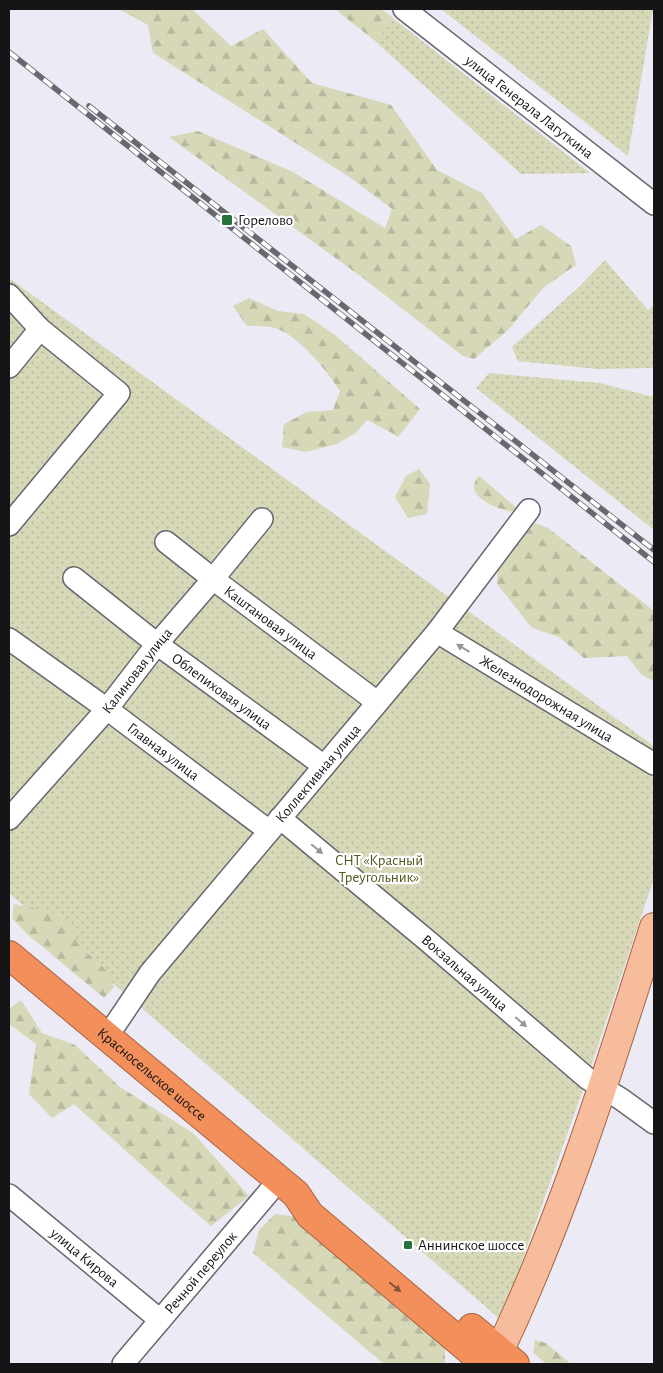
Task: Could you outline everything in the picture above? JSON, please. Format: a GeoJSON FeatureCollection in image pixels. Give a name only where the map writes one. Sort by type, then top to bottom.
{"type":"FeatureCollection","features":[{"type":"Feature","properties":{"kind":"highway","name":"Красносельское шоссе"},"geometry":{"type":"LineString","coordinates":[[9,955],[288,1187],[319,1201],[498,1361]]}},
{"type":"Feature","properties":{"kind":"main road"},"geometry":{"type":"LineString","coordinates":[[498,1361],[545,1245],[603,1088],[654,927]]}},
{"type":"Feature","properties":{"kind":"street","name":"улица Генерала Лагуткина"},"geometry":{"type":"LineString","coordinates":[[404,9],[654,204]]}},
{"type":"Feature","properties":{"kind":"street"},"geometry":{"type":"LineString","coordinates":[[9,295],[40,329],[118,393],[9,525]]}},
{"type":"Feature","properties":{"kind":"street"},"geometry":{"type":"LineString","coordinates":[[9,367],[40,329]]}},
{"type":"Feature","properties":{"kind":"street","name":"Коллективная улица"},"geometry":{"type":"LineString","coordinates":[[108,1037],[150,973],[437,632],[529,510]]}},
{"type":"Feature","properties":{"kind":"street","name":"Калиновая улица"},"geometry":{"type":"LineString","coordinates":[[9,819],[106,709],[157,644],[262,519]]}},
{"type":"Feature","properties":{"kind":"street","name":"Каштановая улица"},"geometry":{"type":"LineString","coordinates":[[166,542],[377,702]]}},
{"type":"Feature","properties":{"kind":"street","name":"Облепиховая улица"},"geometry":{"type":"LineString","coordinates":[[74,578],[157,644],[324,766]]}},
{"type":"Feature","properties":{"kind":"street","name":"Железнодорожная улица"},"geometry":{"type":"LineString","coordinates":[[437,632],[654,764]]}},
{"type":"Feature","properties":{"kind":"street","name":"Главная улица"},"geometry":{"type":"LineString","coordinates":[[9,639],[106,709],[274,824]]}},
{"type":"Feature","properties":{"kind":"street","name":"Вокзальная улица"},"geometry":{"type":"LineString","coordinates":[[274,824],[430,942],[588,1079],[621,1099],[654,1123]]}},
{"type":"Feature","properties":{"kind":"street","name":"Речной переулок"},"geometry":{"type":"LineString","coordinates":[[122,1364],[160,1320],[288,1187]]}},
{"type":"Feature","properties":{"kind":"street","name":"улица Кирова"},"geometry":{"type":"LineString","coordinates":[[9,1195],[160,1320]]}},
{"type":"Feature","properties":{"kind":"green space"},"geometry":{"type":"Polygon","coordinates":[[[119,9],[192,9],[231,46],[263,29],[312,83],[391,105],[437,170],[482,193],[516,239],[541,225],[571,246],[576,265],[543,288],[508,330],[474,359],[463,356],[363,278],[169,137],[198,131],[293,172],[385,228],[392,209],[351,178],[153,53],[148,25],[119,9]]]}},
{"type":"Feature","properties":{"kind":"green space"},"geometry":{"type":"Polygon","coordinates":[[[335,9],[382,9],[394,19],[375,41],[335,9]]]}},
{"type":"Feature","properties":{"kind":"green space"},"geometry":{"type":"Polygon","coordinates":[[[441,9],[653,9],[628,156],[441,9]]]}},
{"type":"Feature","properties":{"kind":"green space"},"geometry":{"type":"Polygon","coordinates":[[[394,19],[590,173],[521,174],[375,41],[394,19]]]}},
{"type":"Feature","properties":{"kind":"green space"},"geometry":{"type":"Polygon","coordinates":[[[605,260],[648,310],[654,305],[654,368],[597,369],[518,361],[512,347],[580,286],[605,260]]]}},
{"type":"Feature","properties":{"kind":"green space","name":"СНТ «Красный Треугольник»"},"geometry":{"type":"Polygon","coordinates":[[[9,278],[654,746],[654,878],[584,1087],[501,1320],[9,893],[9,278]]]}},
{"type":"Feature","properties":{"kind":"green space"},"geometry":{"type":"Polygon","coordinates":[[[249,298],[278,311],[304,314],[335,335],[420,409],[398,437],[367,420],[356,433],[337,444],[306,452],[282,447],[284,424],[307,412],[333,410],[340,391],[319,363],[291,336],[271,327],[247,326],[233,306],[249,298]]]}},
{"type":"Feature","properties":{"kind":"green space"},"geometry":{"type":"Polygon","coordinates":[[[489,373],[600,383],[654,396],[654,530],[476,388],[489,373]]]}},
{"type":"Feature","properties":{"kind":"green space"},"geometry":{"type":"Polygon","coordinates":[[[419,469],[430,484],[427,514],[408,518],[395,497],[406,476],[419,469]]]}},
{"type":"Feature","properties":{"kind":"green space"},"geometry":{"type":"Polygon","coordinates":[[[479,476],[519,510],[515,512],[501,509],[478,496],[475,490],[475,483],[479,476]]]}},
{"type":"Feature","properties":{"kind":"green space"},"geometry":{"type":"Polygon","coordinates":[[[535,523],[548,528],[654,611],[654,681],[642,675],[627,656],[584,658],[559,637],[532,628],[497,584],[498,568],[535,523]]]}},
{"type":"Feature","properties":{"kind":"green space"},"geometry":{"type":"Polygon","coordinates":[[[14,904],[52,912],[70,926],[81,947],[105,969],[114,987],[104,998],[27,934],[12,918],[14,904]]]}},
{"type":"Feature","properties":{"kind":"green space"},"geometry":{"type":"Polygon","coordinates":[[[21,1000],[42,1033],[75,1045],[120,1087],[193,1133],[249,1196],[211,1226],[74,1104],[52,1118],[29,1094],[36,1044],[9,1024],[9,1009],[21,1000]]]}},
{"type":"Feature","properties":{"kind":"green space"},"geometry":{"type":"Polygon","coordinates":[[[275,1214],[298,1217],[445,1343],[445,1364],[384,1364],[253,1253],[259,1230],[275,1214]]]}},
{"type":"Feature","properties":{"kind":"green space"},"geometry":{"type":"Polygon","coordinates":[[[535,1340],[546,1343],[571,1364],[547,1364],[533,1353],[535,1340]]]}},
{"type":"Feature","properties":{"kind":"railway"},"geometry":{"type":"LineString","coordinates":[[9,52],[654,562]]}},
{"type":"Feature","properties":{"kind":"railway"},"geometry":{"type":"LineString","coordinates":[[89,106],[654,550]]}},
{"type":"Feature","properties":{"kind":"place","name":"Горелово"},"geometry":{"type":"Point","coordinates":[227,220]}},
{"type":"Feature","properties":{"kind":"place","name":"Аннинское шоссе"},"geometry":{"type":"Point","coordinates":[408,1245]}}]}
